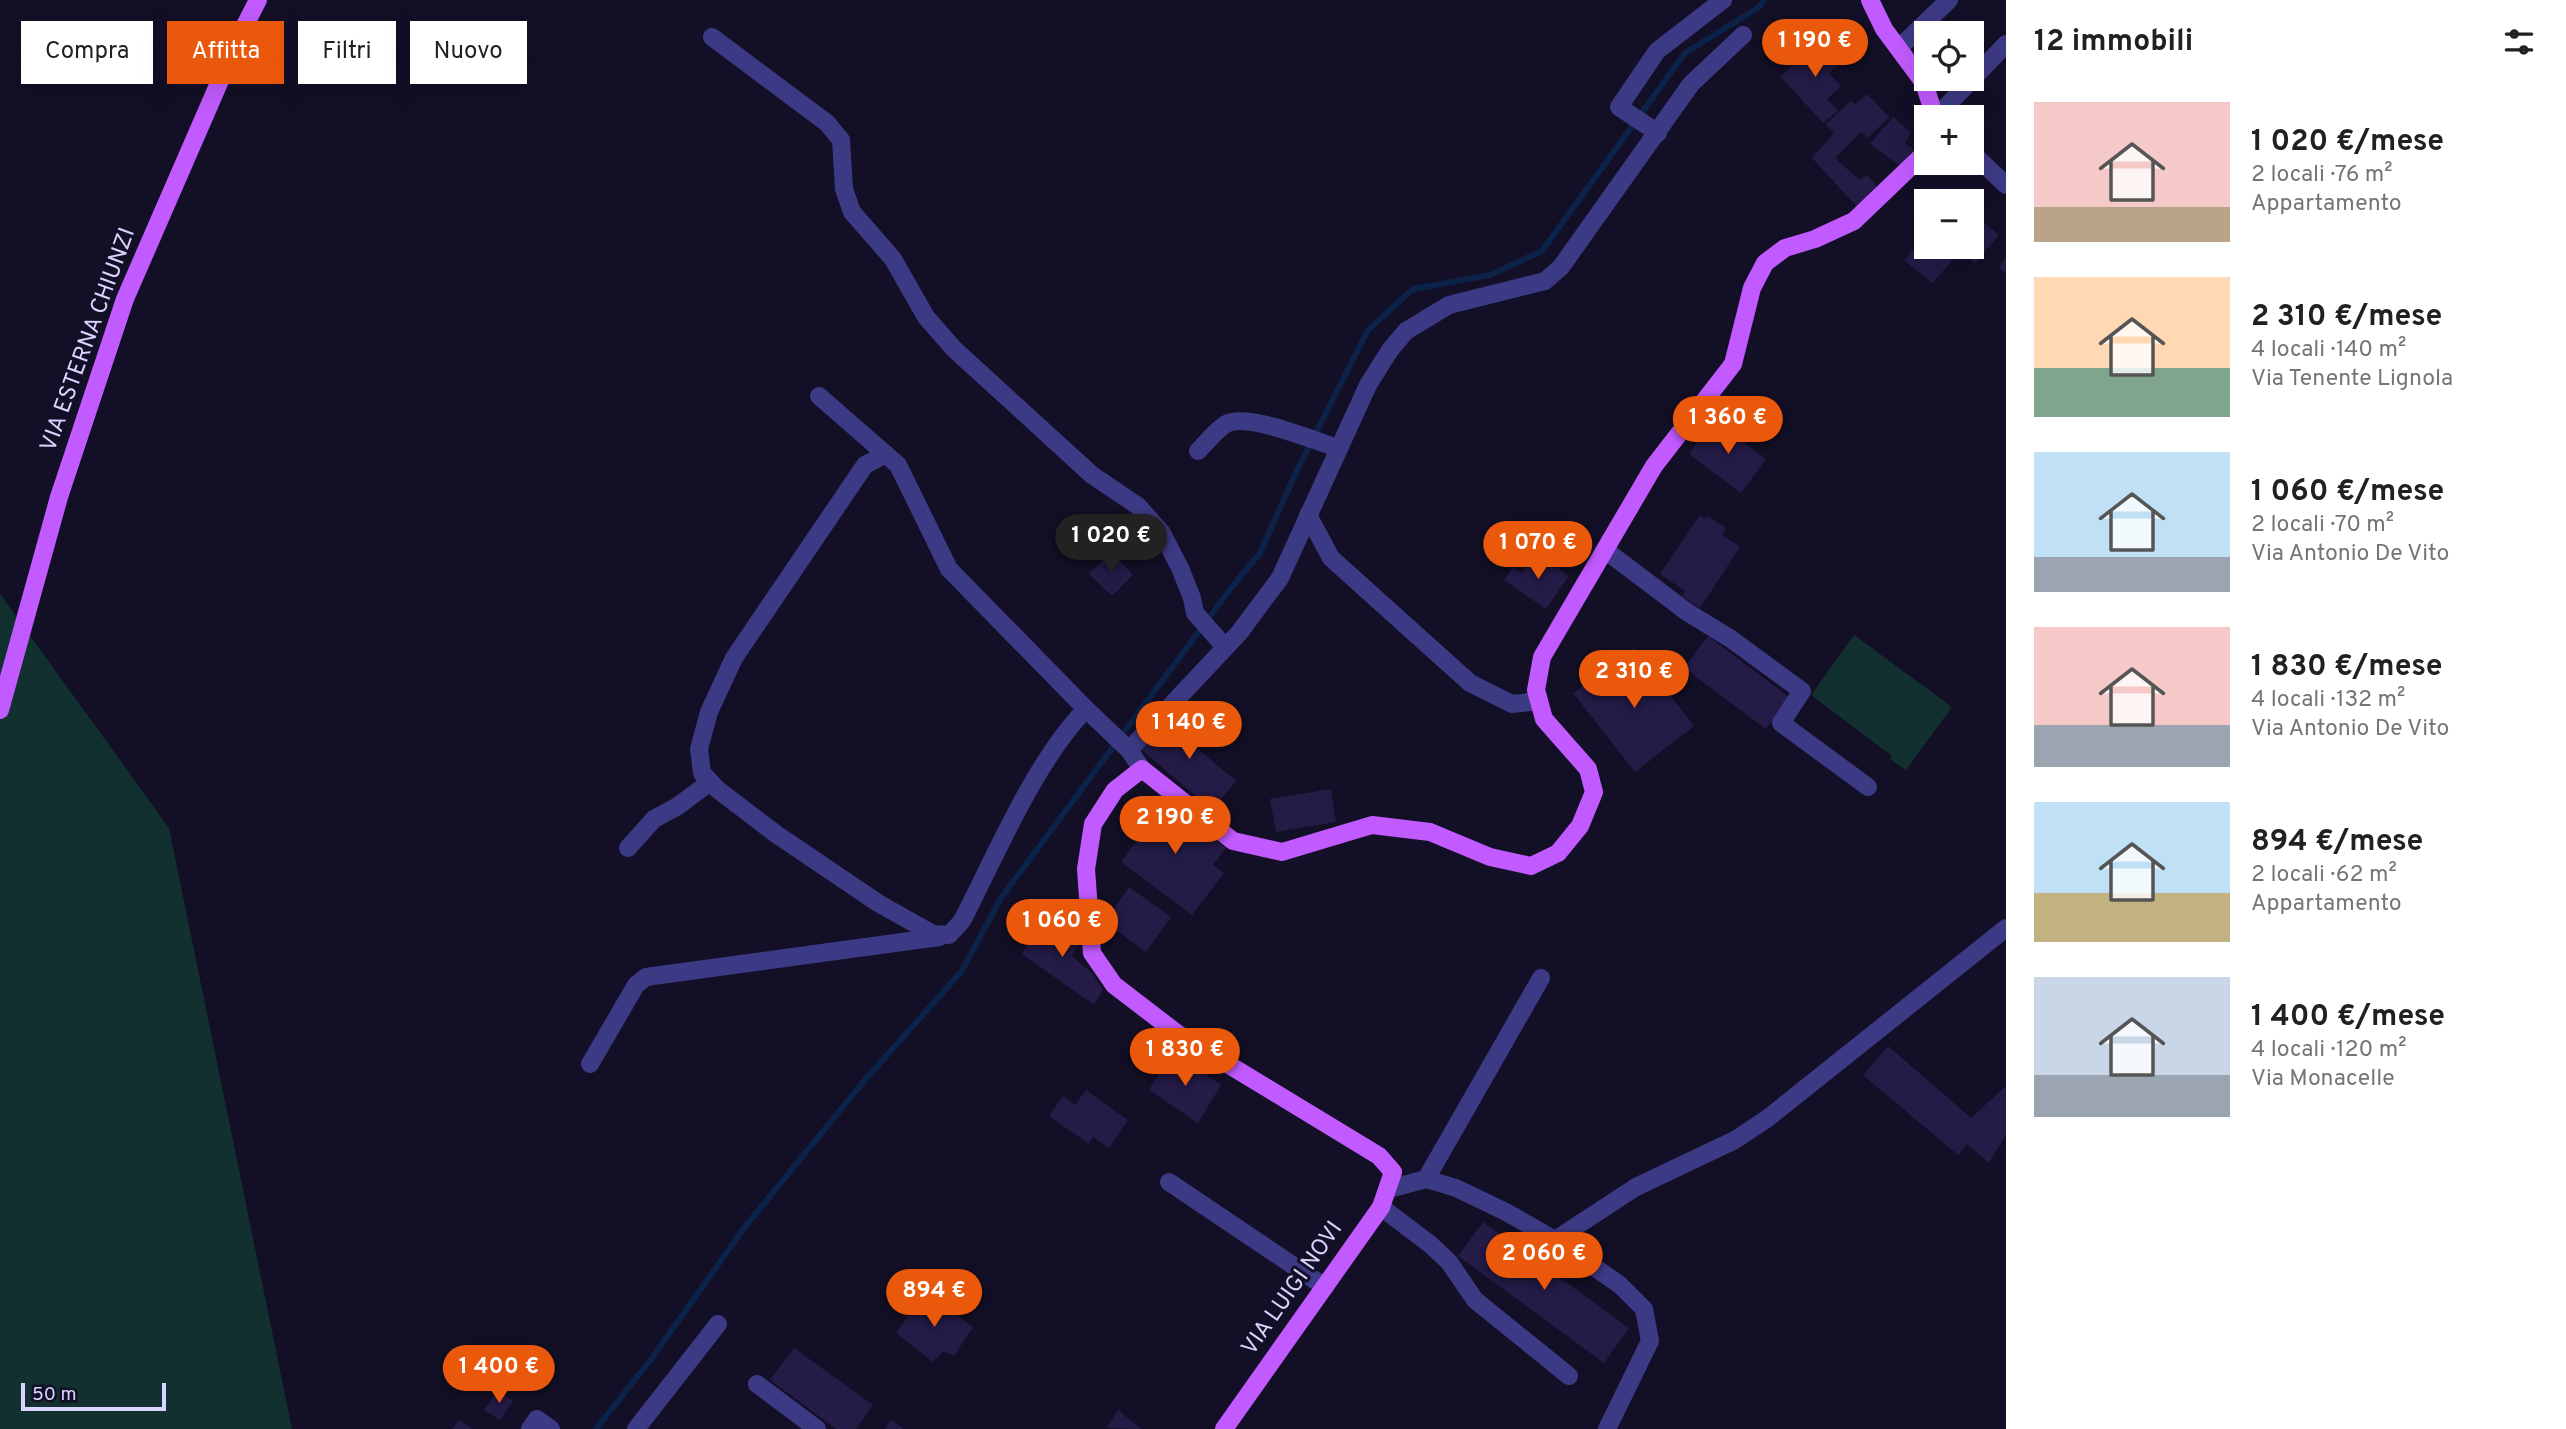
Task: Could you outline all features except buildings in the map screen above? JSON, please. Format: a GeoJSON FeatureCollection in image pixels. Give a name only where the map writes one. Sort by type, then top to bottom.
{"type":"FeatureCollection","features":[{"type":"Feature","properties":{"kind":"main road","name":"VIA ESTERNA CHIUNZI"},"geometry":{"type":"LineString","coordinates":[[0,710],[59,497],[125,299],[239,37],[258,0]]}},
{"type":"Feature","properties":{"kind":"main road"},"geometry":{"type":"LineString","coordinates":[[1870,0],[1884,29],[1924,83],[1932,105]]}},
{"type":"Feature","properties":{"kind":"main road"},"geometry":{"type":"LineString","coordinates":[[1391,1181],[1379,1156],[1178,1034],[1114,985],[1092,953],[1086,869],[1093,824],[1115,790],[1142,769],[1233,841],[1282,852],[1372,825],[1430,832],[1490,857],[1531,866],[1558,853],[1580,827],[1594,792],[1588,769],[1544,719],[1536,690],[1542,657],[1654,466],[1732,364],[1752,288],[1765,263],[1785,248],[1815,239],[1854,222],[1914,164]]}},
{"type":"Feature","properties":{"kind":"main road","name":"VIA LUIGI NOVI"},"geometry":{"type":"LineString","coordinates":[[1224,1429],[1381,1207],[1391,1181]]}},
{"type":"Feature","properties":{"kind":"street"},"geometry":{"type":"LineString","coordinates":[[1658,133],[1619,107],[1657,51],[1723,0]]}},
{"type":"Feature","properties":{"kind":"street"},"geometry":{"type":"LineString","coordinates":[[1899,48],[1949,0]]}},
{"type":"Feature","properties":{"kind":"street"},"geometry":{"type":"LineString","coordinates":[[1129,750],[1246,624],[1280,578],[1308,515],[1329,446],[1390,350],[1406,331],[1449,305],[1545,281],[1561,267],[1691,84],[1743,35]]}},
{"type":"Feature","properties":{"kind":"street"},"geometry":{"type":"LineString","coordinates":[[712,37],[827,123],[841,141],[844,189],[852,212],[893,259],[926,317],[954,349],[1092,475],[1138,506],[1162,533],[1192,598],[1195,613],[1225,647]]}},
{"type":"Feature","properties":{"kind":"street"},"geometry":{"type":"LineString","coordinates":[[1948,105],[2006,44]]}},
{"type":"Feature","properties":{"kind":"street"},"geometry":{"type":"LineString","coordinates":[[1984,164],[2006,185]]}},
{"type":"Feature","properties":{"kind":"street"},"geometry":{"type":"LineString","coordinates":[[818,396],[898,465],[948,569],[1129,750],[1142,769]]}},
{"type":"Feature","properties":{"kind":"street"},"geometry":{"type":"LineString","coordinates":[[1198,451],[1226,424],[1240,421],[1260,424],[1329,446]]}},
{"type":"Feature","properties":{"kind":"street"},"geometry":{"type":"LineString","coordinates":[[887,454],[865,465],[734,658],[709,712],[699,749],[702,773],[716,789],[776,834],[878,903],[941,935]]}},
{"type":"Feature","properties":{"kind":"street"},"geometry":{"type":"LineString","coordinates":[[1308,515],[1331,558],[1470,683],[1512,704],[1539,701]]}},
{"type":"Feature","properties":{"kind":"street"},"geometry":{"type":"LineString","coordinates":[[1605,550],[1687,612],[1731,639],[1802,691],[1782,723],[1868,787]]}},
{"type":"Feature","properties":{"kind":"street"},"geometry":{"type":"LineString","coordinates":[[590,1064],[636,985],[646,977],[941,935],[962,921],[1028,793],[1067,728],[1086,709]]}},
{"type":"Feature","properties":{"kind":"street"},"geometry":{"type":"LineString","coordinates":[[628,848],[653,819],[678,806],[710,782]]}},
{"type":"Feature","properties":{"kind":"street"},"geometry":{"type":"LineString","coordinates":[[1555,1240],[1636,1187],[1735,1140],[1768,1118],[2006,928]]}},
{"type":"Feature","properties":{"kind":"street"},"geometry":{"type":"LineString","coordinates":[[1426,1179],[1541,978]]}},
{"type":"Feature","properties":{"kind":"street"},"geometry":{"type":"LineString","coordinates":[[1391,1181],[1426,1179],[1456,1188],[1494,1206],[1555,1240],[1620,1285],[1644,1309],[1650,1341],[1607,1429]]}},
{"type":"Feature","properties":{"kind":"street"},"geometry":{"type":"LineString","coordinates":[[1169,1182],[1325,1287]]}},
{"type":"Feature","properties":{"kind":"street"},"geometry":{"type":"LineString","coordinates":[[1381,1207],[1449,1262],[1475,1300],[1569,1376]]}},
{"type":"Feature","properties":{"kind":"street"},"geometry":{"type":"LineString","coordinates":[[636,1429],[718,1324]]}},
{"type":"Feature","properties":{"kind":"street"},"geometry":{"type":"LineString","coordinates":[[757,1384],[817,1429]]}},
{"type":"Feature","properties":{"kind":"green space"},"geometry":{"type":"Polygon","coordinates":[[[0,594],[169,828],[292,1429],[0,1429],[0,594]]]}},
{"type":"Feature","properties":{"kind":"green space"},"geometry":{"type":"Polygon","coordinates":[[[1854,635],[1952,707],[1906,770],[1890,759],[1892,756],[1811,695],[1854,635]]]}},
{"type":"Feature","properties":{"kind":"waterway"},"geometry":{"type":"LineString","coordinates":[[596,1429],[652,1358],[744,1228],[864,1081],[961,972],[1001,898],[1231,588],[1260,553],[1298,468],[1368,330],[1413,289],[1490,275],[1542,251],[1685,53],[1759,7],[1764,0]]}}]}
